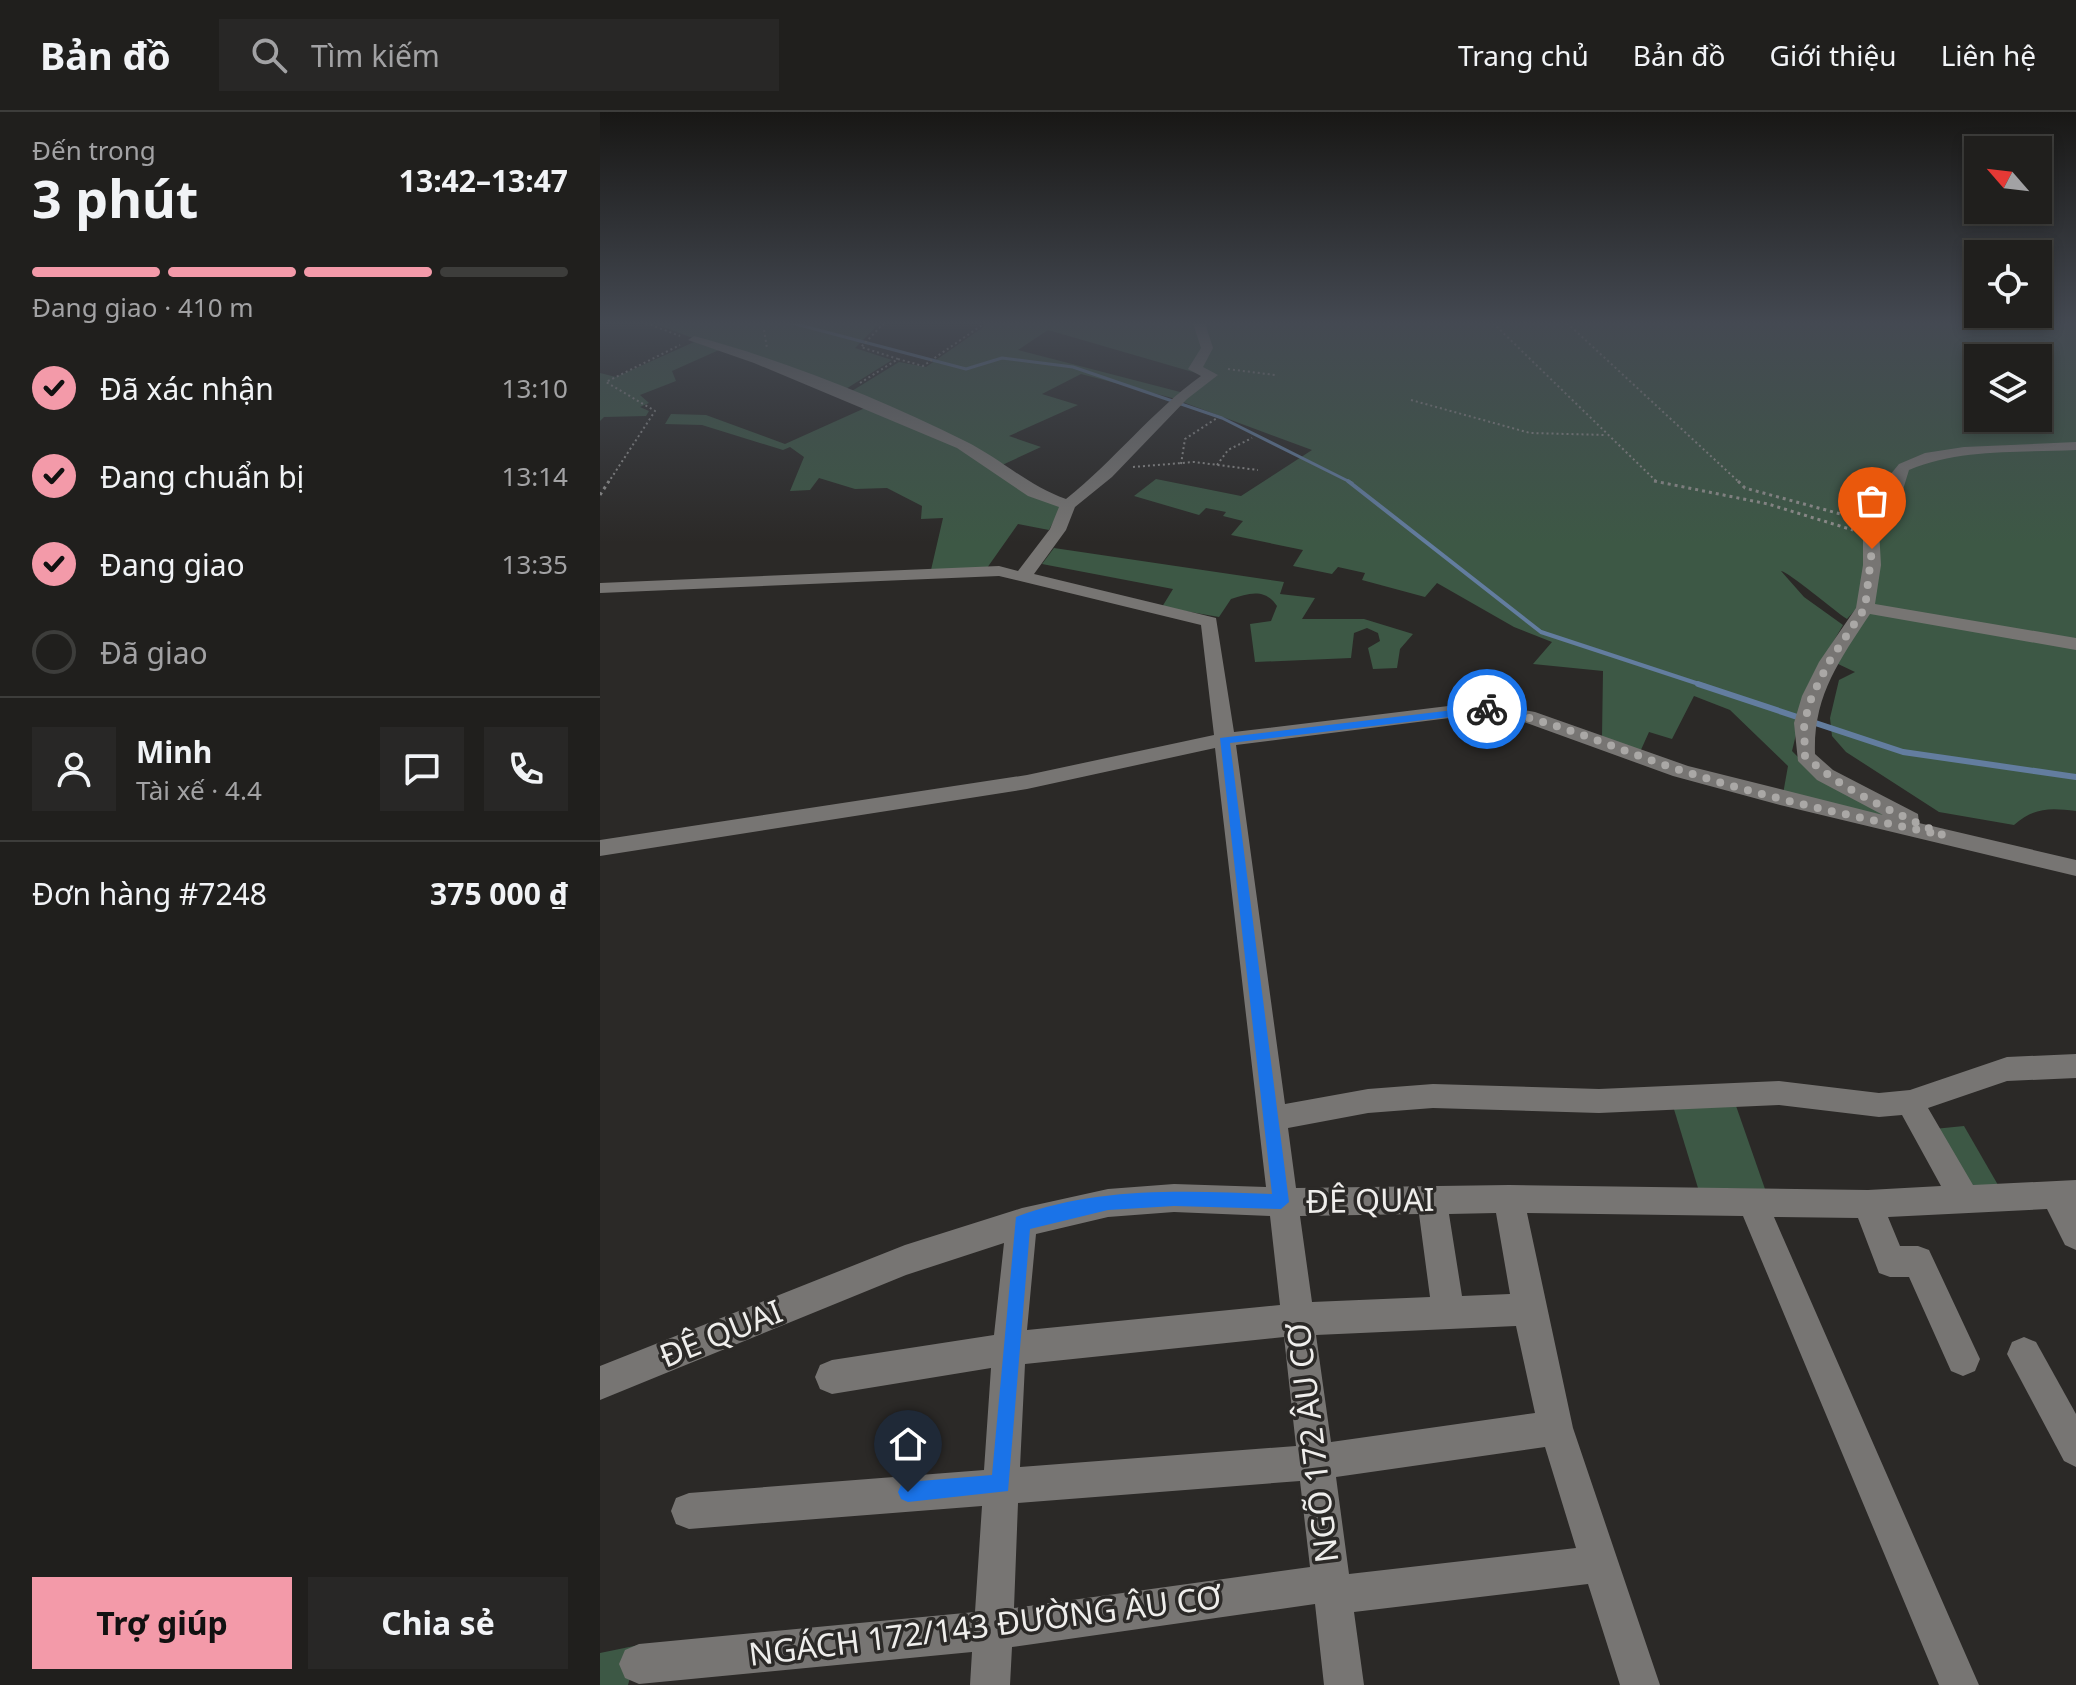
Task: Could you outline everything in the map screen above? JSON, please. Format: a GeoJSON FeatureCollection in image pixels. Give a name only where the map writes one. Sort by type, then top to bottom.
{"type":"FeatureCollection","features":[{"type":"Feature","properties":{"kind":"street"},"geometry":{"type":"LineString","coordinates":[[847,396],[962,445],[1034,493],[1068,505]]}},
{"type":"Feature","properties":{"kind":"street"},"geometry":{"type":"LineString","coordinates":[[600,588],[890,578],[971,571],[1024,575],[1058,530],[1068,505],[1115,465],[1184,396]]}},
{"type":"Feature","properties":{"kind":"street"},"geometry":{"type":"LineString","coordinates":[[1943,835],[1825,775],[1805,756],[1804,723],[1812,696],[1829,662],[1865,608],[1872,565],[1873,529],[1893,496],[1898,475],[1914,461],[1964,451],[2076,446]]}},
{"type":"Feature","properties":{"kind":"street","name":"NGÕ 172 ÂU CƠ"},"geometry":{"type":"LineString","coordinates":[[1024,575],[1210,622],[1344,1685]]}},
{"type":"Feature","properties":{"kind":"street"},"geometry":{"type":"LineString","coordinates":[[1865,608],[2076,644]]}},
{"type":"Feature","properties":{"kind":"street"},"geometry":{"type":"LineString","coordinates":[[600,848],[1027,782],[1224,740],[1481,708],[1528,716],[1681,771],[1780,798],[2076,868]]}},
{"type":"Feature","properties":{"kind":"street"},"geometry":{"type":"LineString","coordinates":[[1271,1119],[1368,1101],[1433,1096],[1599,1101],[1779,1093],[1879,1105],[1910,1102],[2007,1069],[2076,1066]]}},
{"type":"Feature","properties":{"kind":"street"},"geometry":{"type":"LineString","coordinates":[[1910,1102],[1965,1200]]}},
{"type":"Feature","properties":{"kind":"street"},"geometry":{"type":"LineString","coordinates":[[2065,1194],[2076,1235]]}},
{"type":"Feature","properties":{"kind":"street","name":"ĐÊ QUAI"},"geometry":{"type":"LineString","coordinates":[[600,1383],[905,1260],[1022,1223],[1108,1203],[1174,1198],[1281,1202],[1509,1199],[1868,1204],[2065,1194]]}},
{"type":"Feature","properties":{"kind":"street"},"geometry":{"type":"LineString","coordinates":[[1509,1199],[1529,1309],[1556,1428],[1640,1685]]}},
{"type":"Feature","properties":{"kind":"street"},"geometry":{"type":"LineString","coordinates":[[1432,1200],[1448,1312]]}},
{"type":"Feature","properties":{"kind":"street"},"geometry":{"type":"LineString","coordinates":[[1753,1204],[1959,1685]]}},
{"type":"Feature","properties":{"kind":"street"},"geometry":{"type":"LineString","coordinates":[[1868,1204],[1890,1262],[1918,1261],[1963,1359]]}},
{"type":"Feature","properties":{"kind":"street"},"geometry":{"type":"LineString","coordinates":[[990,1685],[1009,1349],[1022,1223]]}},
{"type":"Feature","properties":{"kind":"street"},"geometry":{"type":"LineString","coordinates":[[832,1377],[1009,1349],[1298,1319],[1529,1309]]}},
{"type":"Feature","properties":{"kind":"street"},"geometry":{"type":"LineString","coordinates":[[2024,1354],[2076,1449]]}},
{"type":"Feature","properties":{"kind":"street"},"geometry":{"type":"LineString","coordinates":[[689,1511],[1001,1484],[1315,1462],[1556,1428]]}},
{"type":"Feature","properties":{"kind":"street","name":"NGÁCH 172/143 ĐƯỜNG ÂU CƠ"},"geometry":{"type":"LineString","coordinates":[[639,1664],[993,1630],[1331,1589],[1600,1564]]}},
{"type":"Feature","properties":{"kind":"path"},"geometry":{"type":"LineString","coordinates":[[600,495],[655,411],[630,396]]}},
{"type":"Feature","properties":{"kind":"path"},"geometry":{"type":"LineString","coordinates":[[1567,396],[1646,475],[1667,487],[1702,489],[1873,529]]}},
{"type":"Feature","properties":{"kind":"path"},"geometry":{"type":"LineString","coordinates":[[1646,396],[1745,488],[1873,529]]}},
{"type":"Feature","properties":{"kind":"path"},"geometry":{"type":"LineString","coordinates":[[1411,400],[1530,433],[1606,435]]}},
{"type":"Feature","properties":{"kind":"path"},"geometry":{"type":"LineString","coordinates":[[1181,464],[1185,439],[1217,418]]}},
{"type":"Feature","properties":{"kind":"path"},"geometry":{"type":"LineString","coordinates":[[1217,465],[1228,450],[1252,438]]}},
{"type":"Feature","properties":{"kind":"path"},"geometry":{"type":"LineString","coordinates":[[1115,465],[1143,468],[1181,464],[1217,465],[1258,470]]}},
{"type":"Feature","properties":{"kind":"green space"},"geometry":{"type":"Polygon","coordinates":[[[600,396],[642,396],[649,403],[640,407],[649,411],[646,416],[604,417],[600,421],[600,396]]]}},
{"type":"Feature","properties":{"kind":"green space"},"geometry":{"type":"Polygon","coordinates":[[[852,396],[1050,396],[1078,405],[1009,436],[1041,447],[1000,466],[852,396]]]}},
{"type":"Feature","properties":{"kind":"green space"},"geometry":{"type":"Polygon","coordinates":[[[1186,396],[1964,396],[1964,432],[2052,432],[2052,396],[2076,396],[2076,811],[2043,810],[2014,825],[1939,812],[1846,752],[1832,736],[1830,718],[1839,680],[1855,672],[1836,663],[1855,610],[1847,619],[1781,571],[1804,597],[1843,625],[1808,685],[1792,751],[1811,770],[1920,827],[1783,794],[1788,766],[1730,710],[1694,696],[1672,739],[1649,732],[1640,752],[1602,737],[1603,671],[1533,664],[1552,642],[1514,627],[1437,583],[1425,597],[1362,580],[1365,573],[1338,567],[1332,574],[1293,566],[1303,550],[1231,535],[1243,521],[1223,516],[1226,512],[1206,508],[1199,515],[1134,496],[1156,479],[1241,496],[1312,450],[1180,401],[1186,396]]]}},
{"type":"Feature","properties":{"kind":"green space"},"geometry":{"type":"Polygon","coordinates":[[[865,408],[963,448],[1032,495],[1061,507],[1049,530],[1018,524],[987,568],[931,570],[943,518],[921,519],[922,506],[887,488],[855,489],[819,478],[810,490],[790,491],[804,457],[790,447],[783,450],[702,425],[665,424],[671,414],[706,415],[785,444],[865,408]]]}},
{"type":"Feature","properties":{"kind":"green space"},"geometry":{"type":"Polygon","coordinates":[[[1054,548],[1284,582],[1280,594],[1315,598],[1302,619],[1364,619],[1413,634],[1400,649],[1397,668],[1373,669],[1368,648],[1380,641],[1378,633],[1367,628],[1354,633],[1351,658],[1255,662],[1250,624],[1271,621],[1277,606],[1267,596],[1250,594],[1231,599],[1219,617],[1162,607],[1173,589],[1042,564],[1054,548]]]}},
{"type":"Feature","properties":{"kind":"green space"},"geometry":{"type":"Polygon","coordinates":[[[1735,1103],[1765,1189],[1698,1188],[1673,1106],[1735,1103]]]}},
{"type":"Feature","properties":{"kind":"green space"},"geometry":{"type":"Polygon","coordinates":[[[1964,1126],[1998,1185],[1966,1189],[1934,1129],[1964,1126]]]}},
{"type":"Feature","properties":{"kind":"green space"},"geometry":{"type":"Polygon","coordinates":[[[639,1645],[628,1685],[600,1685],[600,1653],[639,1645]]]}},
{"type":"Feature","properties":{"kind":"waterway"},"geometry":{"type":"LineString","coordinates":[[1159,396],[1222,418],[1348,481]]}},
{"type":"Feature","properties":{"kind":"waterway"},"geometry":{"type":"LineString","coordinates":[[1348,481],[1352,483]]}},
{"type":"Feature","properties":{"kind":"waterway"},"geometry":{"type":"LineString","coordinates":[[1348,481],[1541,632],[1705,686]]}},
{"type":"Feature","properties":{"kind":"waterway"},"geometry":{"type":"LineString","coordinates":[[1698,684],[1903,752],[2076,777]]}},
{"type":"Feature","properties":{"kind":"way so far"},"geometry":{"type":"LineString","coordinates":[[1487,709],[1528,716],[1681,771],[1854,817],[1943,835],[1825,775],[1805,756],[1804,723],[1812,696],[1851,625],[1865,608],[1872,549]]}},
{"type":"Feature","properties":{"kind":"route"},"geometry":{"type":"LineString","coordinates":[[908,1492],[1001,1484],[1009,1349],[1022,1223],[1108,1203],[1174,1198],[1281,1202],[1224,740],[1432,713],[1487,709]]}}]}
